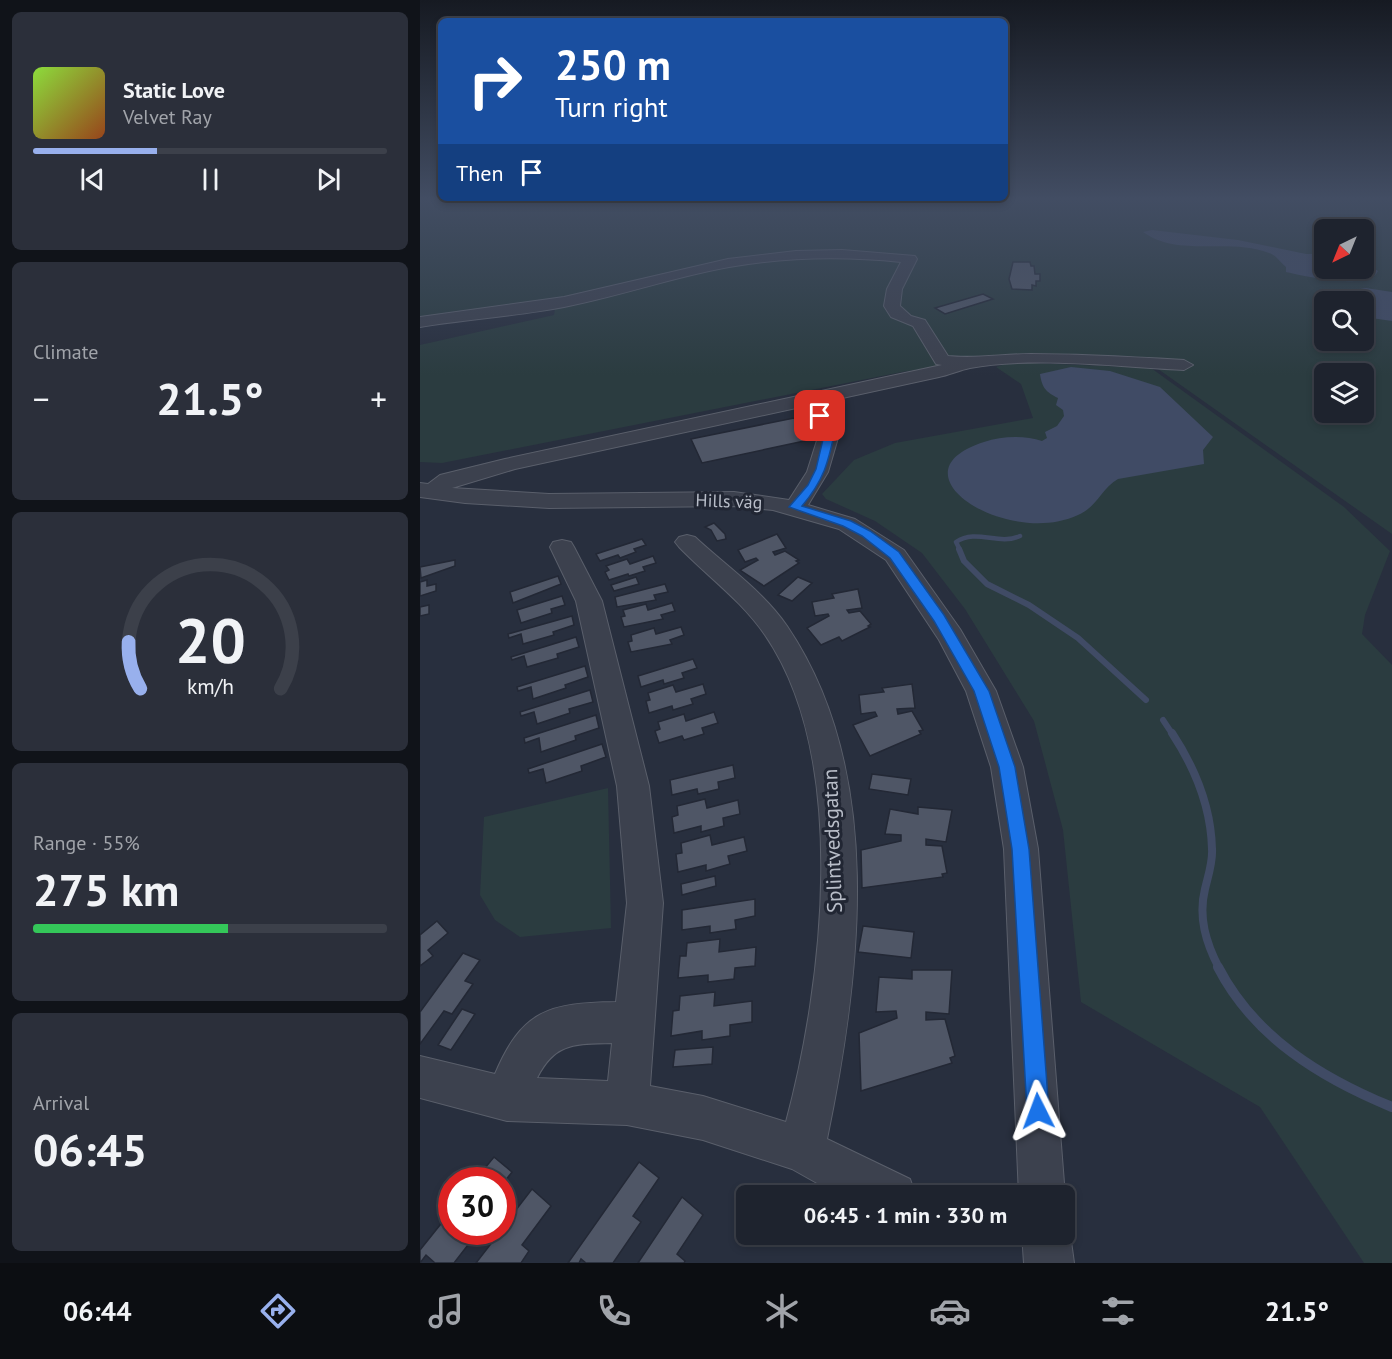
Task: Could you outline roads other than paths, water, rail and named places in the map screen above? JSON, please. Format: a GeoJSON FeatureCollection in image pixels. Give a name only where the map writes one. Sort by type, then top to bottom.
{"type":"FeatureCollection","features":[{"type":"Feature","properties":{"kind":"street"},"geometry":{"type":"LineString","coordinates":[[420,322],[562,302],[726,264],[783,257]]}},
{"type":"Feature","properties":{"kind":"street"},"geometry":{"type":"LineString","coordinates":[[894,257],[910,259],[892,295],[894,312],[902,318],[919,323],[937,357],[942,360],[964,363],[1006,359],[1078,359],[1184,365]]}},
{"type":"Feature","properties":{"kind":"street"},"geometry":{"type":"LineString","coordinates":[[426,491],[448,480],[512,463],[939,372],[964,363]]}},
{"type":"Feature","properties":{"kind":"street"},"geometry":{"type":"LineString","coordinates":[[795,507],[813,486],[821,469],[830,431],[820,416]]}},
{"type":"Feature","properties":{"kind":"street","name":"Hills väg"},"geometry":{"type":"LineString","coordinates":[[426,491],[465,496],[549,501],[734,499],[795,507],[847,524],[866,534],[895,555],[945,627],[981,691],[1007,767],[1020,849],[1041,1185]]}},
{"type":"Feature","properties":{"kind":"street","name":"Splintvedsgatan"},"geometry":{"type":"LineString","coordinates":[[687,542],[753,603],[776,631],[797,665],[827,747],[835,798],[837,898],[825,1045],[802,1150]]}},
{"type":"Feature","properties":{"kind":"street"},"geometry":{"type":"LineString","coordinates":[[562,547],[589,601],[633,786],[645,903],[627,1103]]}},
{"type":"Feature","properties":{"kind":"street"},"geometry":{"type":"LineString","coordinates":[[507,1099],[521,1065],[538,1039],[581,1023],[634,1022]]}},
{"type":"Feature","properties":{"kind":"street"},"geometry":{"type":"LineString","coordinates":[[420,1077],[507,1099],[627,1103],[703,1118],[802,1150],[867,1185]]}},
{"type":"Feature","properties":{"kind":"street"},"geometry":{"type":"LineString","coordinates":[[1047,1245],[1049,1263]]}},
{"type":"Feature","properties":{"kind":"water"},"geometry":{"type":"Polygon","coordinates":[[[1276,257],[1314,257],[1314,277],[1286,272],[1286,267],[1276,257]]]}},
{"type":"Feature","properties":{"kind":"water"},"geometry":{"type":"Polygon","coordinates":[[[1329,279],[1366,279],[1350,281],[1329,279]]]}},
{"type":"Feature","properties":{"kind":"water"},"geometry":{"type":"Polygon","coordinates":[[[1366,288],[1392,292],[1392,321],[1374,318],[1374,291],[1349,291],[1366,288]]]}},
{"type":"Feature","properties":{"kind":"water"},"geometry":{"type":"Polygon","coordinates":[[[1071,367],[1110,371],[1160,387],[1213,437],[1203,450],[1204,464],[1118,479],[1084,512],[1050,523],[1020,522],[992,515],[968,502],[953,487],[948,471],[957,455],[998,438],[1020,437],[1042,441],[1047,438],[1045,432],[1057,426],[1064,416],[1063,410],[1056,405],[1058,398],[1045,389],[1040,374],[1071,367]]]}},
{"type":"Feature","properties":{"kind":"waterway"},"geometry":{"type":"LineString","coordinates":[[960,550],[956,542],[964,538],[1012,539],[1020,536]]}},
{"type":"Feature","properties":{"kind":"waterway"},"geometry":{"type":"LineString","coordinates":[[959,549],[964,561],[987,584],[1029,605],[1078,638],[1146,700]]}},
{"type":"Feature","properties":{"kind":"waterway"},"geometry":{"type":"LineString","coordinates":[[1163,720],[1173,735]]}},
{"type":"Feature","properties":{"kind":"waterway"},"geometry":{"type":"LineString","coordinates":[[1172,733],[1188,760],[1209,818],[1212,854],[1202,910],[1204,930],[1219,968]]}},
{"type":"Feature","properties":{"kind":"waterway"},"geometry":{"type":"LineString","coordinates":[[1218,967],[1250,1014],[1292,1052],[1340,1083],[1392,1107]]}}]}
